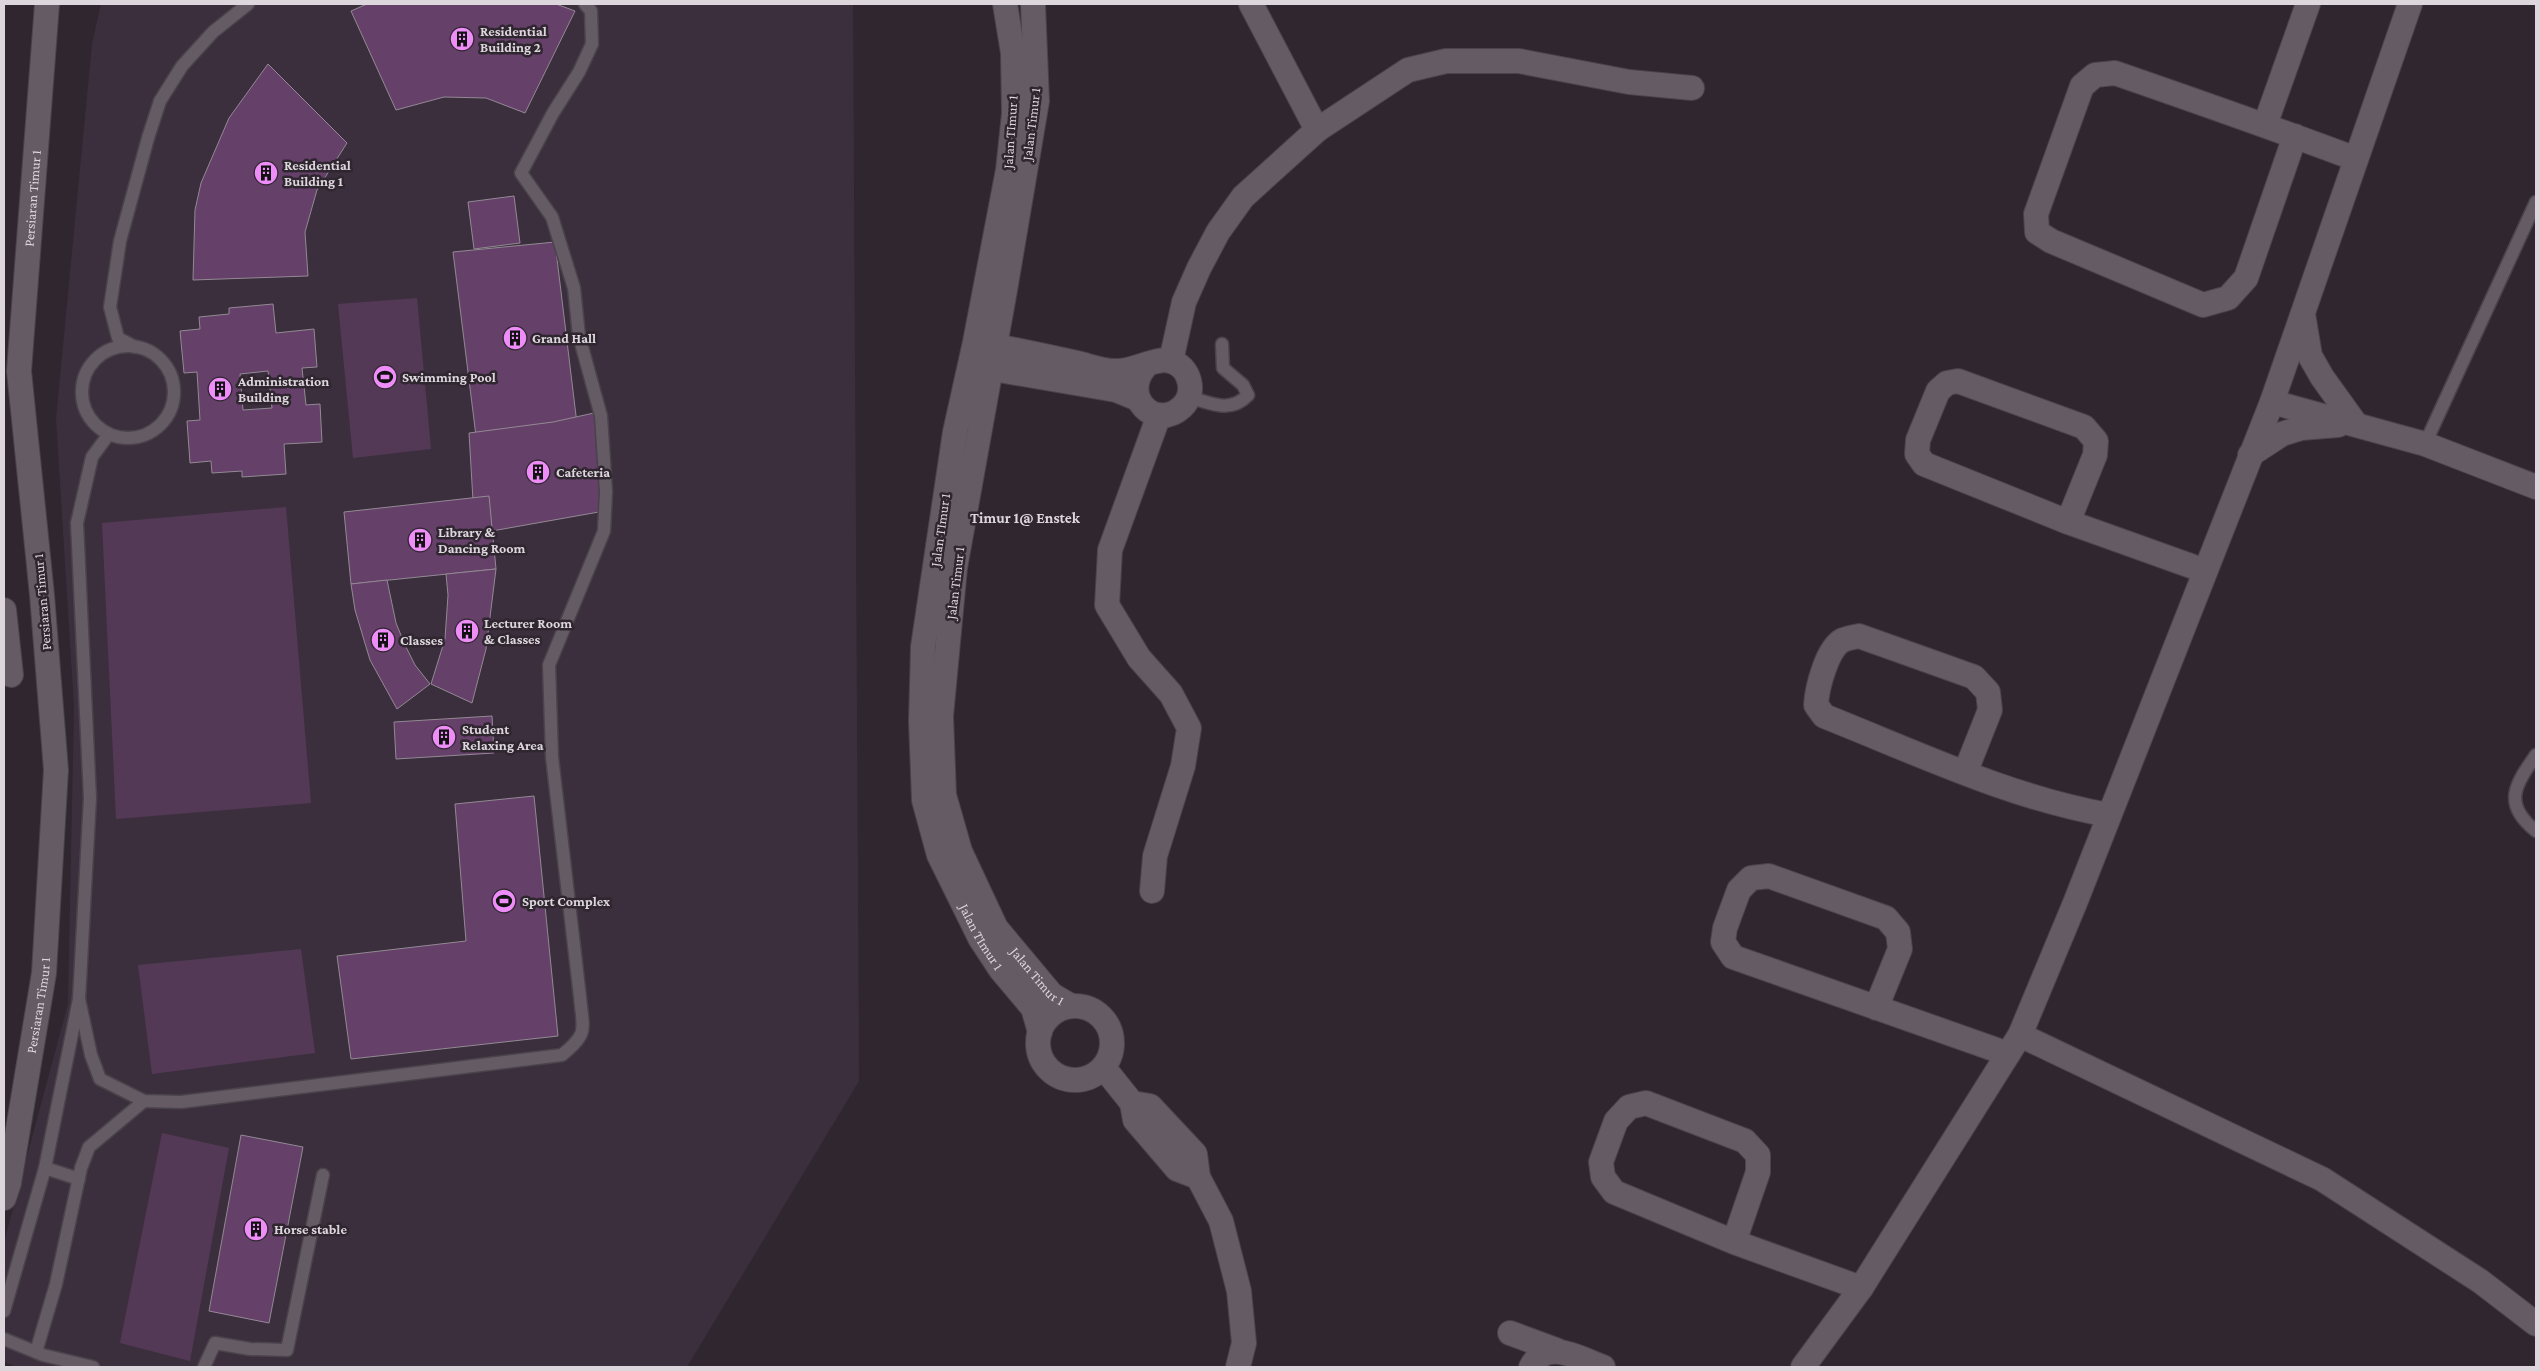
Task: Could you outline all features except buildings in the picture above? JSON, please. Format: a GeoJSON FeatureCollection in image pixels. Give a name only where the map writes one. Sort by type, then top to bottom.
{"type":"FeatureCollection","features":[{"type":"Feature","properties":{"kind":"street","name":"Persiaran Timur 1"},"geometry":{"type":"LineString","coordinates":[[4,1198],[9,1183],[44,973],[56,770],[42,594],[13,407],[11,372],[47,4]]}},
{"type":"Feature","properties":{"kind":"street","name":"Jalan TImur 1"},"geometry":{"type":"LineString","coordinates":[[1005,4],[1013,53],[1014,114],[1008,170],[983,355],[955,432],[923,647],[921,721],[924,800],[939,856],[980,938],[1001,970],[1033,1008],[1040,1032]]}},
{"type":"Feature","properties":{"kind":"street","name":"Jalan Timur 1"},"geometry":{"type":"LineString","coordinates":[[1033,4],[1037,101],[983,355],[955,568],[941,716],[944,796],[960,852],[996,928],[1052,995],[1071,1006]]}},
{"type":"Feature","properties":{"kind":"street"},"geometry":{"type":"LineString","coordinates":[[1251,4],[1317,130]]}},
{"type":"Feature","properties":{"kind":"street"},"geometry":{"type":"LineString","coordinates":[[2265,125],[2308,4]]}},
{"type":"Feature","properties":{"kind":"street"},"geometry":{"type":"LineString","coordinates":[[1803,1367],[1861,1288],[2014,1045],[2109,815],[2272,402],[2410,4]]}},
{"type":"Feature","properties":{"kind":"street"},"geometry":{"type":"LineString","coordinates":[[1171,361],[1184,302],[1218,232],[1243,197],[1317,130],[1408,70],[1446,61],[1519,61],[1629,82],[1692,88]]}},
{"type":"Feature","properties":{"kind":"street"},"geometry":{"type":"LineString","coordinates":[[2295,136],[2246,278],[2228,298],[2203,304],[2051,242],[2037,232],[2036,214],[2082,86],[2095,75],[2115,73],[2265,125],[2295,136],[2356,159]]}},
{"type":"Feature","properties":{"kind":"street"},"geometry":{"type":"LineString","coordinates":[[2302,313],[2310,356],[2322,377],[2355,424]]}},
{"type":"Feature","properties":{"kind":"street"},"geometry":{"type":"LineString","coordinates":[[983,355],[1118,372],[1162,360],[1171,361],[1179,365],[1189,380],[1188,397],[1177,411],[1159,415],[1150,412],[1138,399],[1116,390],[983,355]]}},
{"type":"Feature","properties":{"kind":"street"},"geometry":{"type":"LineString","coordinates":[[1138,399],[1136,382],[1145,366]]}},
{"type":"Feature","properties":{"kind":"street"},"geometry":{"type":"LineString","coordinates":[[2068,522],[2095,456],[2096,441],[2084,428],[1958,381],[1947,384],[1938,391],[1918,440],[1917,454],[1924,464],[2068,522],[2205,571]]}},
{"type":"Feature","properties":{"kind":"street"},"geometry":{"type":"LineString","coordinates":[[2272,402],[2424,444],[2536,487]]}},
{"type":"Feature","properties":{"kind":"street"},"geometry":{"type":"LineString","coordinates":[[1152,891],[1155,856],[1183,766],[1189,728],[1171,694],[1139,658],[1107,605],[1110,550],[1159,415]]}},
{"type":"Feature","properties":{"kind":"street"},"geometry":{"type":"LineString","coordinates":[[2250,455],[2282,434],[2301,428],[2355,424]]}},
{"type":"Feature","properties":{"kind":"street"},"geometry":{"type":"LineString","coordinates":[[4,610],[11,675]]}},
{"type":"Feature","properties":{"kind":"street"},"geometry":{"type":"LineString","coordinates":[[1965,772],[1990,710],[1988,692],[1974,678],[1859,636],[1842,640],[1832,651],[1817,688],[1816,705],[1824,716],[1965,772],[2068,808],[2109,815]]}},
{"type":"Feature","properties":{"kind":"street"},"geometry":{"type":"LineString","coordinates":[[1876,1008],[1900,949],[1898,932],[1886,918],[1770,876],[1751,878],[1739,890],[1725,928],[1723,942],[1734,957],[1876,1008],[2014,1045],[2322,1179],[2480,1281],[2536,1324]]}},
{"type":"Feature","properties":{"kind":"street"},"geometry":{"type":"LineString","coordinates":[[1071,1006],[1084,1007],[1096,1012],[1105,1020],[1111,1032],[1113,1044],[1110,1056],[1104,1068],[1092,1077],[1079,1081],[1064,1079],[1051,1072],[1042,1061],[1038,1047],[1040,1032],[1050,1016],[1059,1010],[1071,1006]]}},
{"type":"Feature","properties":{"kind":"street"},"geometry":{"type":"LineString","coordinates":[[1104,1068],[1132,1103],[1135,1120],[1177,1169],[1198,1177],[1221,1221],[1240,1291],[1244,1343],[1238,1367]]}},
{"type":"Feature","properties":{"kind":"street"},"geometry":{"type":"LineString","coordinates":[[1734,1242],[1758,1172],[1758,1155],[1745,1141],[1646,1103],[1629,1107],[1616,1121],[1601,1162],[1603,1177],[1614,1192],[1734,1242],[1861,1288]]}},
{"type":"Feature","properties":{"kind":"street"},"geometry":{"type":"LineString","coordinates":[[1510,1333],[1603,1367]]}},
{"type":"Feature","properties":{"kind":"street"},"geometry":{"type":"LineString","coordinates":[[1532,1367],[1544,1353],[1556,1350]]}},
{"type":"Feature","properties":{"kind":"lane"},"geometry":{"type":"LineString","coordinates":[[135,347],[120,347],[101,356],[87,373],[83,386],[83,401],[88,415],[97,426],[109,434],[124,438],[140,437],[154,430],[166,419],[173,405],[174,389],[170,374],[162,361],[150,351],[135,347],[118,338],[110,307],[120,241],[148,138],[160,101],[182,66],[214,32],[248,4]]}},
{"type":"Feature","properties":{"kind":"lane"},"geometry":{"type":"LineString","coordinates":[[79,999],[90,1055],[100,1079],[144,1101],[180,1102],[562,1056],[580,1041],[583,1031],[580,997],[552,758],[550,665],[604,531],[606,492],[601,416],[579,336],[574,288],[552,217],[521,173],[553,113],[579,72],[592,44],[592,11],[585,4]]}},
{"type":"Feature","properties":{"kind":"lane"},"geometry":{"type":"LineString","coordinates":[[2424,444],[2536,202]]}},
{"type":"Feature","properties":{"kind":"lane"},"geometry":{"type":"LineString","coordinates":[[1188,397],[1226,408],[1242,402],[1248,395],[1243,385],[1223,368],[1222,344]]}},
{"type":"Feature","properties":{"kind":"lane"},"geometry":{"type":"LineString","coordinates":[[4,1311],[44,1168],[79,999],[90,798],[78,523],[92,457],[109,434]]}},
{"type":"Feature","properties":{"kind":"lane"},"geometry":{"type":"LineString","coordinates":[[2536,755],[2517,783],[2515,803],[2522,819],[2536,831]]}},
{"type":"Feature","properties":{"kind":"lane"},"geometry":{"type":"LineString","coordinates":[[36,1352],[56,1284],[79,1179],[89,1147],[144,1101]]}},
{"type":"Feature","properties":{"kind":"lane"},"geometry":{"type":"LineString","coordinates":[[44,1168],[79,1179]]}},
{"type":"Feature","properties":{"kind":"lane"},"geometry":{"type":"LineString","coordinates":[[204,1367],[215,1343],[250,1349],[287,1350],[323,1175]]}},
{"type":"Feature","properties":{"kind":"lane"},"geometry":{"type":"LineString","coordinates":[[4,1339],[36,1352],[94,1367]]}},
{"type":"Feature","properties":{"kind":"shaded area"},"geometry":{"type":"Polygon","coordinates":[[[101,4],[853,4],[859,1081],[687,1367],[17,1367],[4,1362],[4,1242],[68,1004],[74,706],[56,419],[92,44],[101,4]]]}},
{"type":"Feature","properties":{"kind":"shaded area","name":"Swimming Pool"},"geometry":{"type":"Polygon","coordinates":[[[417,298],[431,449],[353,458],[338,304],[417,298]]]}},
{"type":"Feature","properties":{"kind":"shaded area"},"geometry":{"type":"Polygon","coordinates":[[[286,507],[311,803],[116,819],[102,523],[286,507]]]}},
{"type":"Feature","properties":{"kind":"shaded area"},"geometry":{"type":"Polygon","coordinates":[[[301,949],[315,1053],[152,1074],[138,965],[301,949]]]}},
{"type":"Feature","properties":{"kind":"shaded area"},"geometry":{"type":"Polygon","coordinates":[[[162,1133],[229,1148],[190,1361],[120,1343],[162,1133]]]}},
{"type":"Feature","properties":{"kind":"place","name":"Residential Building 2"},"geometry":{"type":"Point","coordinates":[462,39]}},
{"type":"Feature","properties":{"kind":"place","name":"Residential Building 1"},"geometry":{"type":"Point","coordinates":[266,173]}},
{"type":"Feature","properties":{"kind":"place","name":"Grand Hall"},"geometry":{"type":"Point","coordinates":[515,338]}},
{"type":"Feature","properties":{"kind":"place","name":"Swimming Pool"},"geometry":{"type":"Point","coordinates":[385,377]}},
{"type":"Feature","properties":{"kind":"place","name":"Administration Building"},"geometry":{"type":"Point","coordinates":[220,389]}},
{"type":"Feature","properties":{"kind":"place","name":"Cafeteria"},"geometry":{"type":"Point","coordinates":[538,472]}},
{"type":"Feature","properties":{"kind":"place","name":"Library & Dancing Room"},"geometry":{"type":"Point","coordinates":[420,540]}},
{"type":"Feature","properties":{"kind":"place","name":"Lecturer Room & Classes"},"geometry":{"type":"Point","coordinates":[467,631]}},
{"type":"Feature","properties":{"kind":"place","name":"Classes"},"geometry":{"type":"Point","coordinates":[383,640]}},
{"type":"Feature","properties":{"kind":"place","name":"Student Relaxing Area"},"geometry":{"type":"Point","coordinates":[444,737]}},
{"type":"Feature","properties":{"kind":"place","name":"Sport Complex"},"geometry":{"type":"Point","coordinates":[504,901]}},
{"type":"Feature","properties":{"kind":"place","name":"Horse stable"},"geometry":{"type":"Point","coordinates":[256,1229]}},
{"type":"Feature","properties":{"kind":"district","name":"Timur 1@ Enstek"},"geometry":{"type":"Point","coordinates":[1025,518]}}]}
